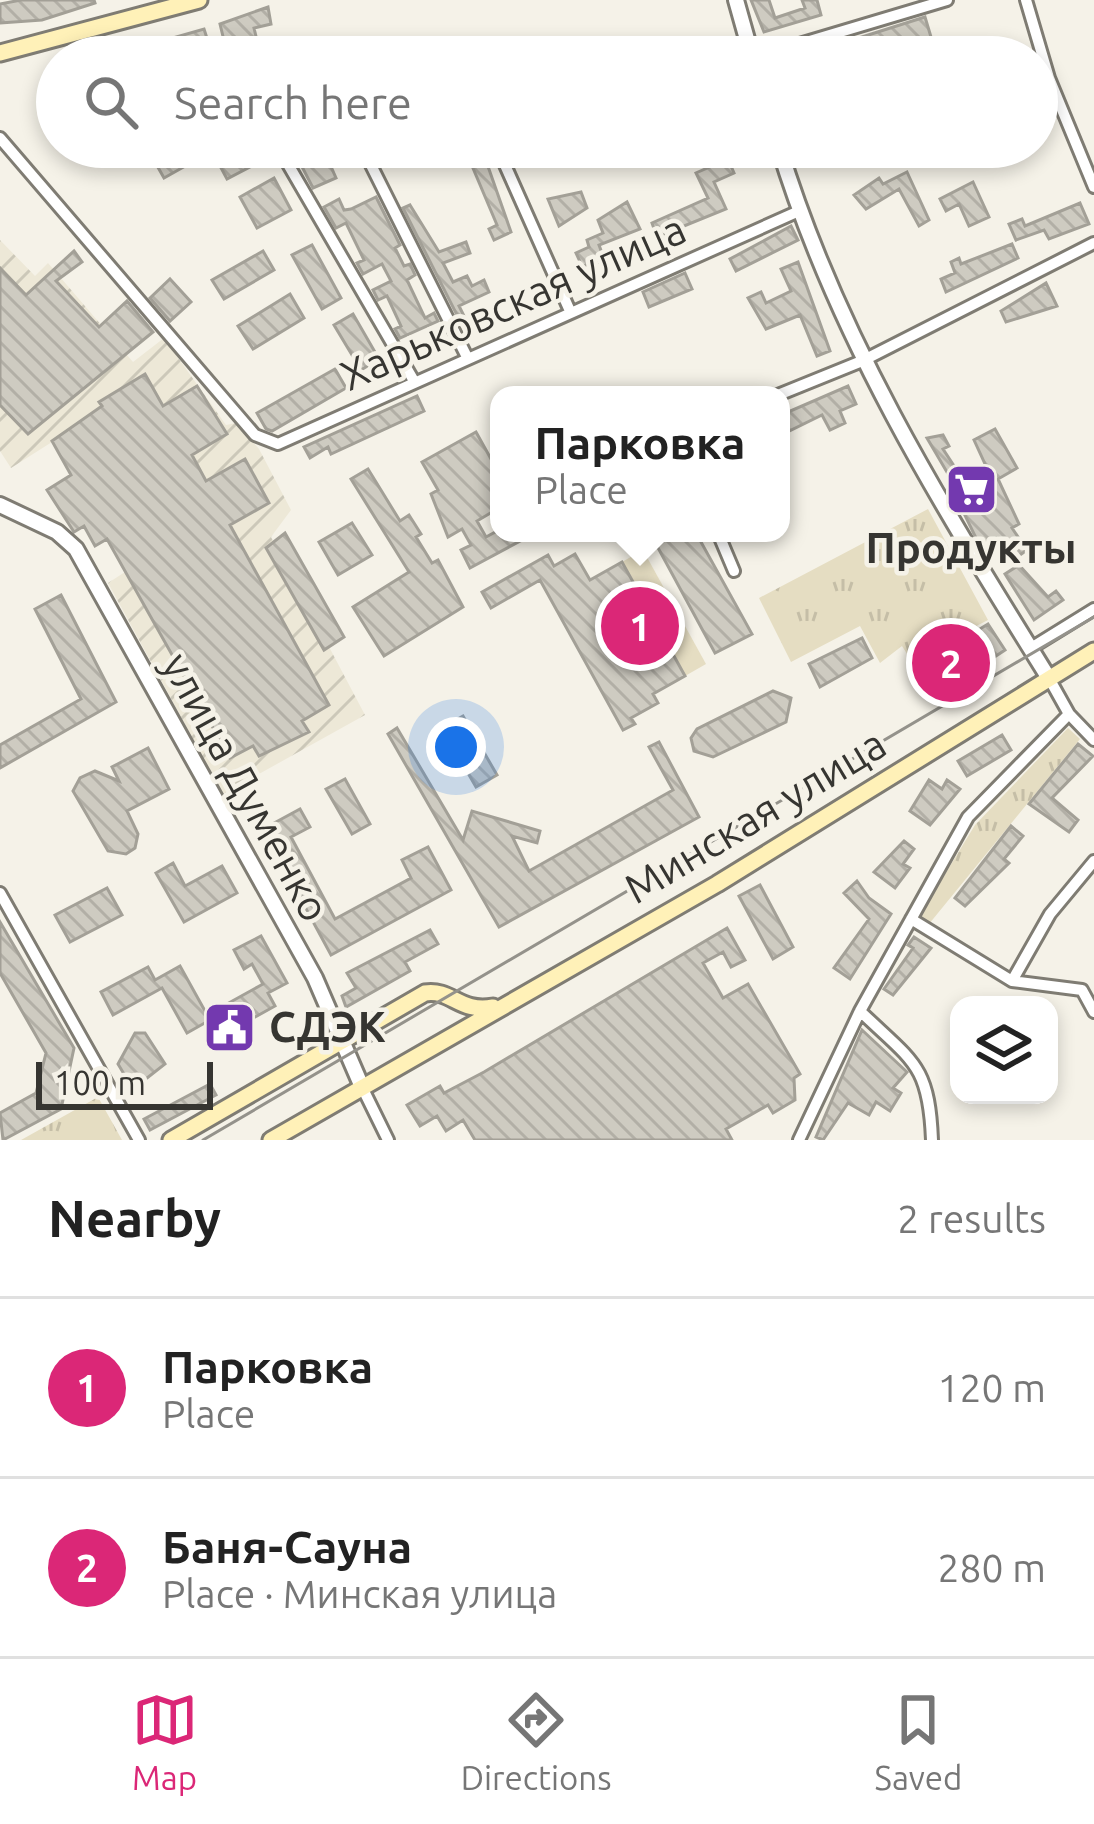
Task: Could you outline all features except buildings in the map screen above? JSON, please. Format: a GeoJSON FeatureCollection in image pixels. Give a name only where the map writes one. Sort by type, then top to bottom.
{"type":"FeatureCollection","features":[{"type":"Feature","properties":{"kind":"main road"},"geometry":{"type":"LineString","coordinates":[[62,36],[200,0]]}},
{"type":"Feature","properties":{"kind":"main road"},"geometry":{"type":"LineString","coordinates":[[0,52],[36,43]]}},
{"type":"Feature","properties":{"kind":"main road","name":"Минская улица"},"geometry":{"type":"LineString","coordinates":[[271,1140],[717,884],[1094,651]]}},
{"type":"Feature","properties":{"kind":"main road"},"geometry":{"type":"LineString","coordinates":[[171,1140],[425,993],[440,993],[471,1010],[512,1000]]}},
{"type":"Feature","properties":{"kind":"main road"},"geometry":{"type":"LineString","coordinates":[[427,1048],[449,1029],[456,1003]]}},
{"type":"Feature","properties":{"kind":"street"},"geometry":{"type":"LineString","coordinates":[[736,0],[747,36]]}},
{"type":"Feature","properties":{"kind":"street"},"geometry":{"type":"LineString","coordinates":[[814,36],[946,0]]}},
{"type":"Feature","properties":{"kind":"street"},"geometry":{"type":"LineString","coordinates":[[1026,0],[1037,36]]}},
{"type":"Feature","properties":{"kind":"street"},"geometry":{"type":"LineString","coordinates":[[1058,100],[1094,187]]}},
{"type":"Feature","properties":{"kind":"street","name":"Харьковская улица"},"geometry":{"type":"LineString","coordinates":[[0,138],[255,435],[278,444],[799,211]]}},
{"type":"Feature","properties":{"kind":"street"},"geometry":{"type":"LineString","coordinates":[[290,168],[414,381]]}},
{"type":"Feature","properties":{"kind":"street"},"geometry":{"type":"LineString","coordinates":[[372,168],[467,357]]}},
{"type":"Feature","properties":{"kind":"street"},"geometry":{"type":"LineString","coordinates":[[506,168],[570,311]]}},
{"type":"Feature","properties":{"kind":"street"},"geometry":{"type":"LineString","coordinates":[[786,168],[862,361],[945,512],[1070,715],[1094,740]]}},
{"type":"Feature","properties":{"kind":"street"},"geometry":{"type":"LineString","coordinates":[[790,390],[862,361],[1094,243]]}},
{"type":"Feature","properties":{"kind":"street","name":"улица Думенко"},"geometry":{"type":"LineString","coordinates":[[0,505],[57,532],[76,549],[315,978],[388,1140]]}},
{"type":"Feature","properties":{"kind":"street"},"geometry":{"type":"LineString","coordinates":[[722,542],[734,571]]}},
{"type":"Feature","properties":{"kind":"street"},"geometry":{"type":"LineString","coordinates":[[1031,649],[1094,609]]}},
{"type":"Feature","properties":{"kind":"street"},"geometry":{"type":"LineString","coordinates":[[799,1140],[860,1011],[968,817],[1070,715]]}},
{"type":"Feature","properties":{"kind":"street"},"geometry":{"type":"LineString","coordinates":[[1012,981],[1050,914],[1094,861]]}},
{"type":"Feature","properties":{"kind":"street"},"geometry":{"type":"LineString","coordinates":[[0,893],[139,1140]]}},
{"type":"Feature","properties":{"kind":"street"},"geometry":{"type":"LineString","coordinates":[[910,919],[1012,981],[1082,990],[1094,1012]]}},
{"type":"Feature","properties":{"kind":"street"},"geometry":{"type":"LineString","coordinates":[[860,1011],[912,1061],[930,1088],[932,1140]]}},
{"type":"Feature","properties":{"kind":"shaded area"},"geometry":{"type":"Polygon","coordinates":[[[0,240],[35,276],[48,263],[133,362],[164,338],[226,425],[236,423],[259,449],[291,510],[271,537],[365,715],[223,794],[108,583],[125,572],[119,561],[130,555],[118,533],[107,539],[52,442],[11,468],[0,451],[0,240]]]}},
{"type":"Feature","properties":{"kind":"green space"},"geometry":{"type":"Polygon","coordinates":[[[928,509],[988,620],[911,660],[902,646],[880,663],[860,626],[791,662],[759,598],[928,509]]]}},
{"type":"Feature","properties":{"kind":"green space"},"geometry":{"type":"Polygon","coordinates":[[[643,550],[706,664],[685,676],[622,562],[643,550]]]}},
{"type":"Feature","properties":{"kind":"green space"},"geometry":{"type":"Polygon","coordinates":[[[1068,728],[1080,739],[929,924],[919,917],[975,825],[1068,728]]]}},
{"type":"Feature","properties":{"kind":"green space"},"geometry":{"type":"Polygon","coordinates":[[[98,1097],[122,1140],[21,1140],[98,1097]]]}},
{"type":"Feature","properties":{"kind":"tram line"},"geometry":{"type":"LineString","coordinates":[[203,1140],[1094,617]]}},
{"type":"Feature","properties":{"kind":"place","name":"Продукты"},"geometry":{"type":"Point","coordinates":[971,489]}},
{"type":"Feature","properties":{"kind":"place","name":"Парковка"},"geometry":{"type":"Point","coordinates":[640,626]}},
{"type":"Feature","properties":{"kind":"place","name":"Баня-Сауна"},"geometry":{"type":"Point","coordinates":[951,663]}},
{"type":"Feature","properties":{"kind":"place","name":"СДЭК"},"geometry":{"type":"Point","coordinates":[230,1027]}}]}
